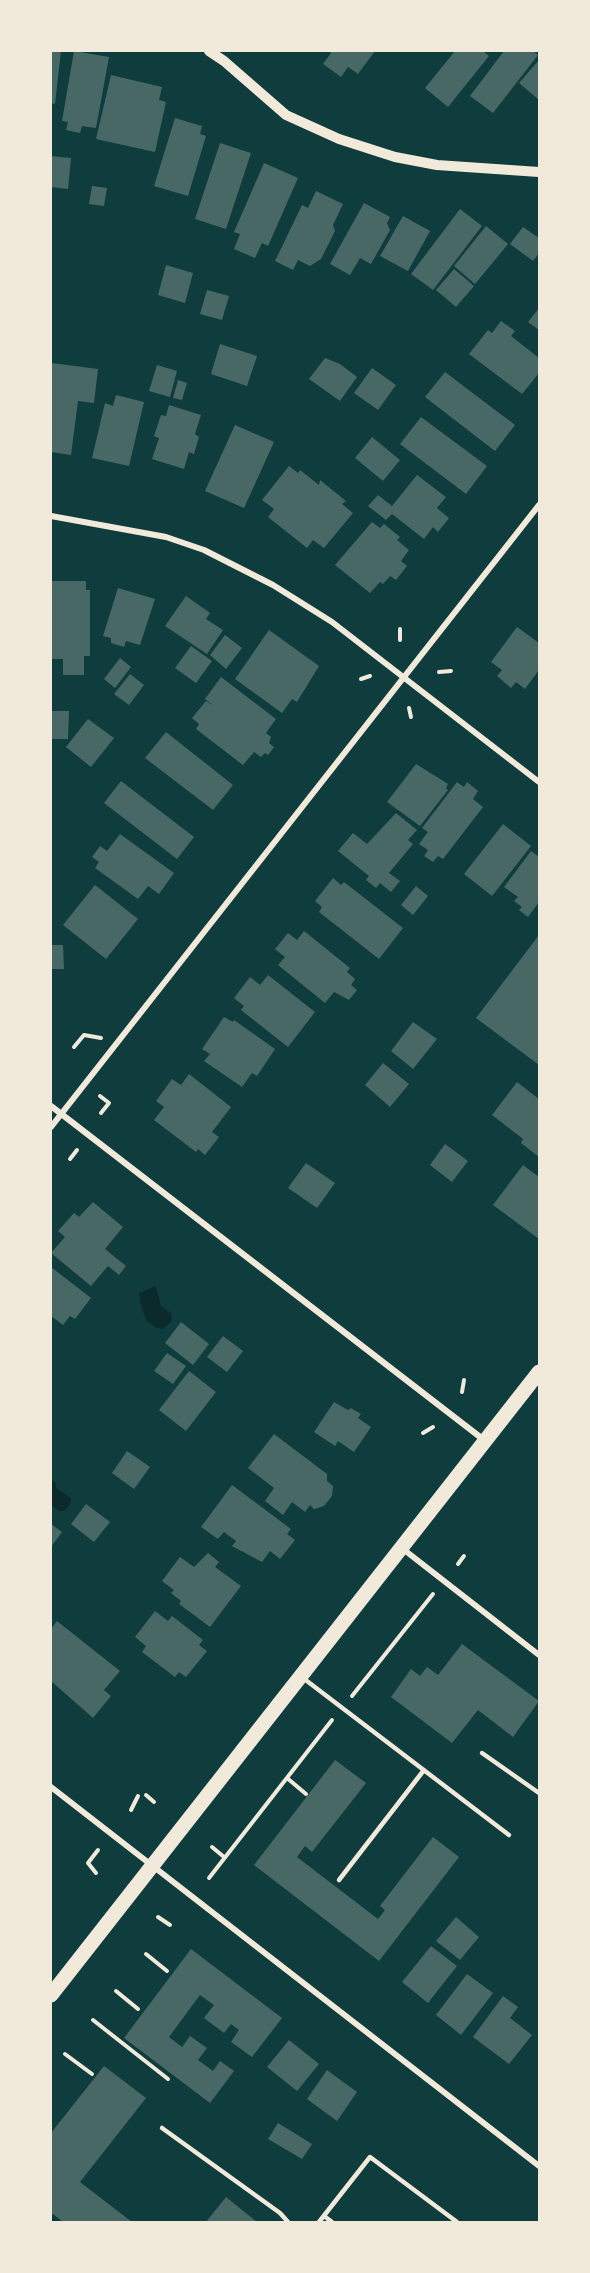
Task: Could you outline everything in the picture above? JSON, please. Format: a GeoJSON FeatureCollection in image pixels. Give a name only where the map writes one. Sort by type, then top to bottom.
{"type":"FeatureCollection","features":[{"type":"Feature","properties":{"kind":"main road"},"geometry":{"type":"LineString","coordinates":[[51,1995],[154,1866],[400,1546],[539,1372]]}},
{"type":"Feature","properties":{"kind":"street"},"geometry":{"type":"LineString","coordinates":[[209,51],[224,61],[286,115],[339,139],[394,157],[437,165],[539,172]]}},
{"type":"Feature","properties":{"kind":"street"},"geometry":{"type":"LineString","coordinates":[[51,1127],[539,505]]}},
{"type":"Feature","properties":{"kind":"street"},"geometry":{"type":"LineString","coordinates":[[51,516],[166,537],[204,550],[273,585],[332,622],[539,782]]}},
{"type":"Feature","properties":{"kind":"street"},"geometry":{"type":"LineString","coordinates":[[51,1106],[485,1440]]}},
{"type":"Feature","properties":{"kind":"street"},"geometry":{"type":"LineString","coordinates":[[400,1546],[539,1655]]}},
{"type":"Feature","properties":{"kind":"street"},"geometry":{"type":"LineString","coordinates":[[51,1787],[539,2166]]}},
{"type":"Feature","properties":{"kind":"lane"},"geometry":{"type":"LineString","coordinates":[[300,1676],[509,1835]]}},
{"type":"Feature","properties":{"kind":"lane"},"geometry":{"type":"LineString","coordinates":[[482,1753],[539,1793]]}},
{"type":"Feature","properties":{"kind":"lane"},"geometry":{"type":"LineString","coordinates":[[339,1880],[424,1770]]}},
{"type":"Feature","properties":{"kind":"lane"},"geometry":{"type":"LineString","coordinates":[[162,2128],[288,2222]]}},
{"type":"Feature","properties":{"kind":"lane"},"geometry":{"type":"LineString","coordinates":[[319,2222],[370,2157],[457,2222]]}},
{"type":"Feature","properties":{"kind":"lane"},"geometry":{"type":"LineString","coordinates":[[324,2216],[332,2222]]}},
{"type":"Feature","properties":{"kind":"path"},"geometry":{"type":"LineString","coordinates":[[399,629],[400,640]]}},
{"type":"Feature","properties":{"kind":"path"},"geometry":{"type":"LineString","coordinates":[[439,672],[451,671]]}},
{"type":"Feature","properties":{"kind":"path"},"geometry":{"type":"LineString","coordinates":[[361,679],[370,676]]}},
{"type":"Feature","properties":{"kind":"path"},"geometry":{"type":"LineString","coordinates":[[410,708],[411,717]]}},
{"type":"Feature","properties":{"kind":"path"},"geometry":{"type":"LineString","coordinates":[[74,1047],[84,1035],[99,1037]]}},
{"type":"Feature","properties":{"kind":"path"},"geometry":{"type":"LineString","coordinates":[[100,1096],[109,1103],[101,1113]]}},
{"type":"Feature","properties":{"kind":"path"},"geometry":{"type":"LineString","coordinates":[[70,1159],[76,1150]]}},
{"type":"Feature","properties":{"kind":"path"},"geometry":{"type":"LineString","coordinates":[[462,1392],[464,1380]]}},
{"type":"Feature","properties":{"kind":"path"},"geometry":{"type":"LineString","coordinates":[[423,1433],[433,1427]]}},
{"type":"Feature","properties":{"kind":"path"},"geometry":{"type":"LineString","coordinates":[[458,1564],[464,1556]]}},
{"type":"Feature","properties":{"kind":"path"},"geometry":{"type":"LineString","coordinates":[[208,1878],[434,1593]]}},
{"type":"Feature","properties":{"kind":"path"},"geometry":{"type":"LineString","coordinates":[[287,1778],[306,1794]]}},
{"type":"Feature","properties":{"kind":"path"},"geometry":{"type":"LineString","coordinates":[[146,1795],[154,1802]]}},
{"type":"Feature","properties":{"kind":"path"},"geometry":{"type":"LineString","coordinates":[[131,1810],[138,1796]]}},
{"type":"Feature","properties":{"kind":"path"},"geometry":{"type":"LineString","coordinates":[[212,1847],[224,1857]]}},
{"type":"Feature","properties":{"kind":"path"},"geometry":{"type":"LineString","coordinates":[[96,1873],[88,1863],[98,1850]]}},
{"type":"Feature","properties":{"kind":"path"},"geometry":{"type":"LineString","coordinates":[[158,1917],[170,1925]]}},
{"type":"Feature","properties":{"kind":"path"},"geometry":{"type":"LineString","coordinates":[[146,1954],[167,1971]]}},
{"type":"Feature","properties":{"kind":"path"},"geometry":{"type":"LineString","coordinates":[[116,1991],[138,2009]]}},
{"type":"Feature","properties":{"kind":"path"},"geometry":{"type":"LineString","coordinates":[[93,2020],[168,2079]]}},
{"type":"Feature","properties":{"kind":"path"},"geometry":{"type":"LineString","coordinates":[[65,2054],[92,2074]]}},
{"type":"Feature","properties":{"kind":"water"},"geometry":{"type":"Polygon","coordinates":[[[156,1286],[161,1306],[172,1314],[171,1322],[163,1329],[155,1327],[146,1320],[139,1293],[156,1286]]]}},
{"type":"Feature","properties":{"kind":"water"},"geometry":{"type":"Polygon","coordinates":[[[51,1479],[56,1483],[56,1488],[71,1498],[70,1505],[64,1511],[59,1511],[51,1505],[51,1479]]]}},
{"type":"Feature","properties":{"kind":"building"},"geometry":{"type":"Polygon","coordinates":[[[51,51],[61,51],[55,104],[51,103],[51,51]]]}},
{"type":"Feature","properties":{"kind":"building"},"geometry":{"type":"Polygon","coordinates":[[[74,51],[109,57],[96,128],[82,126],[80,133],[66,130],[68,122],[62,121],[74,51]]]}},
{"type":"Feature","properties":{"kind":"building"},"geometry":{"type":"Polygon","coordinates":[[[328,51],[375,51],[358,74],[348,67],[341,77],[323,64],[331,53],[328,51]]]}},
{"type":"Feature","properties":{"kind":"building"},"geometry":{"type":"Polygon","coordinates":[[[455,51],[483,51],[489,56],[448,107],[425,88],[455,51]]]}},
{"type":"Feature","properties":{"kind":"building"},"geometry":{"type":"Polygon","coordinates":[[[504,51],[533,51],[538,55],[493,113],[470,96],[504,51]]]}},
{"type":"Feature","properties":{"kind":"building"},"geometry":{"type":"Polygon","coordinates":[[[539,60],[539,100],[519,83],[539,60]]]}},
{"type":"Feature","properties":{"kind":"building"},"geometry":{"type":"Polygon","coordinates":[[[111,75],[162,87],[159,100],[166,102],[155,152],[96,139],[111,75]]]}},
{"type":"Feature","properties":{"kind":"building"},"geometry":{"type":"Polygon","coordinates":[[[175,118],[202,126],[200,134],[206,136],[188,196],[154,186],[175,118]]]}},
{"type":"Feature","properties":{"kind":"building"},"geometry":{"type":"Polygon","coordinates":[[[220,143],[251,153],[226,229],[195,219],[220,143]]]}},
{"type":"Feature","properties":{"kind":"building"},"geometry":{"type":"Polygon","coordinates":[[[51,156],[71,158],[68,189],[51,187],[51,156]]]}},
{"type":"Feature","properties":{"kind":"building"},"geometry":{"type":"Polygon","coordinates":[[[264,163],[298,178],[268,246],[262,243],[255,258],[234,249],[240,234],[234,232],[264,163]]]}},
{"type":"Feature","properties":{"kind":"building"},"geometry":{"type":"Polygon","coordinates":[[[92,186],[107,188],[104,206],[89,204],[92,186]]]}},
{"type":"Feature","properties":{"kind":"building"},"geometry":{"type":"Polygon","coordinates":[[[316,191],[343,204],[333,225],[335,231],[321,259],[310,266],[298,260],[293,270],[275,261],[302,205],[308,208],[316,191]]]}},
{"type":"Feature","properties":{"kind":"building"},"geometry":{"type":"Polygon","coordinates":[[[364,203],[390,217],[387,223],[390,230],[371,264],[360,258],[350,275],[330,264],[364,203]]]}},
{"type":"Feature","properties":{"kind":"building"},"geometry":{"type":"Polygon","coordinates":[[[460,209],[482,226],[433,290],[411,274],[460,209]]]}},
{"type":"Feature","properties":{"kind":"building"},"geometry":{"type":"Polygon","coordinates":[[[403,216],[430,231],[408,271],[380,256],[403,216]]]}},
{"type":"Feature","properties":{"kind":"building"},"geometry":{"type":"Polygon","coordinates":[[[486,226],[508,244],[475,284],[454,266],[486,226]]]}},
{"type":"Feature","properties":{"kind":"building"},"geometry":{"type":"Polygon","coordinates":[[[523,227],[539,238],[539,253],[533,261],[510,244],[523,227]]]}},
{"type":"Feature","properties":{"kind":"building"},"geometry":{"type":"Polygon","coordinates":[[[166,265],[193,273],[185,303],[158,295],[166,265]]]}},
{"type":"Feature","properties":{"kind":"building"},"geometry":{"type":"Polygon","coordinates":[[[454,269],[474,286],[456,307],[436,290],[454,269]]]}},
{"type":"Feature","properties":{"kind":"building"},"geometry":{"type":"Polygon","coordinates":[[[207,290],[229,296],[222,320],[200,314],[207,290]]]}},
{"type":"Feature","properties":{"kind":"building"},"geometry":{"type":"Polygon","coordinates":[[[539,308],[539,330],[528,322],[539,308]]]}},
{"type":"Feature","properties":{"kind":"building"},"geometry":{"type":"Polygon","coordinates":[[[501,321],[515,331],[511,336],[539,358],[539,373],[522,394],[469,354],[488,330],[492,333],[501,321]]]}},
{"type":"Feature","properties":{"kind":"building"},"geometry":{"type":"Polygon","coordinates":[[[220,344],[257,356],[247,386],[211,374],[220,344]]]}},
{"type":"Feature","properties":{"kind":"building"},"geometry":{"type":"Polygon","coordinates":[[[325,358],[340,364],[357,377],[340,401],[309,379],[325,358]]]}},
{"type":"Feature","properties":{"kind":"building"},"geometry":{"type":"Polygon","coordinates":[[[51,363],[98,369],[94,403],[78,401],[71,455],[51,452],[51,363]]]}},
{"type":"Feature","properties":{"kind":"building"},"geometry":{"type":"Polygon","coordinates":[[[157,365],[177,371],[170,397],[149,391],[157,365]]]}},
{"type":"Feature","properties":{"kind":"building"},"geometry":{"type":"Polygon","coordinates":[[[372,368],[396,385],[378,410],[354,393],[372,368]]]}},
{"type":"Feature","properties":{"kind":"building"},"geometry":{"type":"Polygon","coordinates":[[[445,372],[515,425],[495,451],[425,397],[445,372]]]}},
{"type":"Feature","properties":{"kind":"building"},"geometry":{"type":"Polygon","coordinates":[[[178,380],[187,383],[182,400],[173,398],[178,380]]]}},
{"type":"Feature","properties":{"kind":"building"},"geometry":{"type":"Polygon","coordinates":[[[116,395],[144,402],[129,466],[92,458],[105,403],[113,406],[116,395]]]}},
{"type":"Feature","properties":{"kind":"building"},"geometry":{"type":"Polygon","coordinates":[[[169,405],[201,415],[195,434],[199,437],[194,454],[189,452],[184,469],[152,459],[159,438],[154,436],[161,415],[166,416],[169,405]]]}},
{"type":"Feature","properties":{"kind":"building"},"geometry":{"type":"Polygon","coordinates":[[[421,417],[487,466],[466,494],[400,444],[421,417]]]}},
{"type":"Feature","properties":{"kind":"building"},"geometry":{"type":"Polygon","coordinates":[[[235,425],[274,442],[244,508],[205,491],[235,425]]]}},
{"type":"Feature","properties":{"kind":"building"},"geometry":{"type":"Polygon","coordinates":[[[372,437],[400,460],[383,481],[355,458],[372,437]]]}},
{"type":"Feature","properties":{"kind":"building"},"geometry":{"type":"Polygon","coordinates":[[[289,466],[298,473],[300,470],[319,485],[320,480],[346,501],[342,504],[353,513],[324,548],[313,540],[307,548],[268,517],[274,509],[262,500],[289,466]]]}},
{"type":"Feature","properties":{"kind":"building"},"geometry":{"type":"Polygon","coordinates":[[[417,475],[446,497],[437,508],[449,518],[438,532],[433,527],[424,539],[392,514],[386,520],[368,506],[378,495],[392,506],[417,475]]]}},
{"type":"Feature","properties":{"kind":"building"},"geometry":{"type":"Polygon","coordinates":[[[372,522],[380,528],[384,524],[400,537],[397,540],[409,550],[401,561],[407,566],[396,580],[390,576],[383,584],[380,582],[370,593],[335,565],[372,522]]]}},
{"type":"Feature","properties":{"kind":"building"},"geometry":{"type":"Polygon","coordinates":[[[52,581],[86,581],[86,590],[90,590],[90,656],[84,656],[84,675],[63,675],[63,659],[52,659],[52,581]]]}},
{"type":"Feature","properties":{"kind":"building"},"geometry":{"type":"Polygon","coordinates":[[[118,588],[155,599],[140,645],[126,641],[124,647],[111,643],[111,638],[103,636],[118,588]]]}},
{"type":"Feature","properties":{"kind":"building"},"geometry":{"type":"Polygon","coordinates":[[[186,596],[210,613],[206,619],[223,630],[207,654],[165,626],[186,596]]]}},
{"type":"Feature","properties":{"kind":"building"},"geometry":{"type":"Polygon","coordinates":[[[517,627],[539,643],[539,670],[525,689],[516,682],[511,688],[497,676],[502,670],[491,662],[517,627]]]}},
{"type":"Feature","properties":{"kind":"building"},"geometry":{"type":"Polygon","coordinates":[[[269,630],[319,666],[297,702],[292,699],[282,713],[235,679],[269,630]]]}},
{"type":"Feature","properties":{"kind":"building"},"geometry":{"type":"Polygon","coordinates":[[[225,635],[242,648],[226,669],[210,655],[225,635]]]}},
{"type":"Feature","properties":{"kind":"building"},"geometry":{"type":"Polygon","coordinates":[[[191,646],[212,661],[196,683],[175,668],[191,646]]]}},
{"type":"Feature","properties":{"kind":"building"},"geometry":{"type":"Polygon","coordinates":[[[120,658],[131,667],[115,688],[104,679],[120,658]]]}},
{"type":"Feature","properties":{"kind":"building"},"geometry":{"type":"Polygon","coordinates":[[[130,674],[144,685],[129,705],[114,694],[130,674]]]}},
{"type":"Feature","properties":{"kind":"building"},"geometry":{"type":"Polygon","coordinates":[[[221,677],[276,719],[266,733],[271,737],[269,743],[274,747],[268,755],[265,753],[261,757],[254,752],[243,765],[196,729],[199,724],[192,718],[206,701],[214,706],[205,699],[221,677]]]}},
{"type":"Feature","properties":{"kind":"building"},"geometry":{"type":"Polygon","coordinates":[[[51,711],[69,711],[68,739],[51,739],[51,711]]]}},
{"type":"Feature","properties":{"kind":"building"},"geometry":{"type":"Polygon","coordinates":[[[88,719],[114,738],[91,767],[66,747],[88,719]]]}},
{"type":"Feature","properties":{"kind":"building"},"geometry":{"type":"Polygon","coordinates":[[[166,732],[233,785],[213,810],[145,758],[166,732]]]}},
{"type":"Feature","properties":{"kind":"building"},"geometry":{"type":"Polygon","coordinates":[[[416,764],[448,784],[446,788],[448,790],[420,826],[387,802],[416,764]]]}},
{"type":"Feature","properties":{"kind":"building"},"geometry":{"type":"Polygon","coordinates":[[[121,781],[194,837],[177,859],[104,803],[121,781]]]}},
{"type":"Feature","properties":{"kind":"building"},"geometry":{"type":"Polygon","coordinates":[[[457,782],[464,787],[467,782],[478,791],[473,799],[483,807],[443,859],[438,856],[433,862],[424,856],[428,850],[419,844],[428,832],[422,828],[457,782]]]}},
{"type":"Feature","properties":{"kind":"building"},"geometry":{"type":"Polygon","coordinates":[[[396,813],[417,830],[408,840],[413,844],[389,873],[400,881],[391,892],[380,883],[376,888],[366,880],[369,876],[338,851],[353,833],[367,844],[396,813]]]}},
{"type":"Feature","properties":{"kind":"building"},"geometry":{"type":"Polygon","coordinates":[[[503,824],[531,846],[492,896],[464,874],[503,824]]]}},
{"type":"Feature","properties":{"kind":"building"},"geometry":{"type":"Polygon","coordinates":[[[120,834],[174,873],[159,894],[148,886],[138,899],[95,868],[99,862],[92,857],[100,846],[107,851],[120,834]]]}},
{"type":"Feature","properties":{"kind":"building"},"geometry":{"type":"Polygon","coordinates":[[[531,851],[539,857],[539,902],[528,917],[519,910],[522,907],[514,901],[518,897],[504,887],[531,851]]]}},
{"type":"Feature","properties":{"kind":"building"},"geometry":{"type":"Polygon","coordinates":[[[333,878],[341,885],[344,882],[403,928],[379,959],[319,912],[322,907],[315,901],[333,878]]]}},
{"type":"Feature","properties":{"kind":"building"},"geometry":{"type":"Polygon","coordinates":[[[95,885],[138,919],[106,959],[63,925],[95,885]]]}},
{"type":"Feature","properties":{"kind":"building"},"geometry":{"type":"Polygon","coordinates":[[[416,886],[428,896],[413,915],[401,905],[416,886]]]}},
{"type":"Feature","properties":{"kind":"building"},"geometry":{"type":"Polygon","coordinates":[[[304,931],[350,968],[347,972],[355,979],[351,985],[357,990],[349,1000],[334,992],[325,1003],[278,965],[285,957],[275,949],[288,933],[297,940],[304,931]]]}},
{"type":"Feature","properties":{"kind":"building"},"geometry":{"type":"Polygon","coordinates":[[[539,935],[539,1065],[476,1018],[539,935]]]}},
{"type":"Feature","properties":{"kind":"building"},"geometry":{"type":"Polygon","coordinates":[[[51,945],[63,945],[64,969],[51,969],[51,945]]]}},
{"type":"Feature","properties":{"kind":"building"},"geometry":{"type":"Polygon","coordinates":[[[268,975],[315,1012],[288,1047],[241,1010],[244,1006],[234,998],[250,977],[260,985],[268,975]]]}},
{"type":"Feature","properties":{"kind":"building"},"geometry":{"type":"Polygon","coordinates":[[[224,1017],[233,1022],[234,1020],[275,1049],[257,1076],[252,1073],[242,1087],[204,1061],[210,1054],[202,1049],[224,1017]]]}},
{"type":"Feature","properties":{"kind":"building"},"geometry":{"type":"Polygon","coordinates":[[[413,1022],[437,1039],[413,1069],[391,1051],[413,1022]]]}},
{"type":"Feature","properties":{"kind":"building"},"geometry":{"type":"Polygon","coordinates":[[[383,1063],[409,1084],[390,1107],[365,1085],[383,1063]]]}},
{"type":"Feature","properties":{"kind":"building"},"geometry":{"type":"Polygon","coordinates":[[[189,1074],[231,1107],[212,1132],[219,1137],[205,1155],[198,1149],[196,1152],[154,1120],[164,1107],[156,1101],[172,1079],[181,1085],[189,1074]]]}},
{"type":"Feature","properties":{"kind":"building"},"geometry":{"type":"Polygon","coordinates":[[[517,1082],[539,1099],[539,1157],[521,1143],[523,1139],[492,1115],[517,1082]]]}},
{"type":"Feature","properties":{"kind":"building"},"geometry":{"type":"Polygon","coordinates":[[[445,1144],[468,1161],[452,1182],[430,1165],[445,1144]]]}},
{"type":"Feature","properties":{"kind":"building"},"geometry":{"type":"Polygon","coordinates":[[[306,1163],[335,1183],[317,1208],[288,1188],[306,1163]]]}},
{"type":"Feature","properties":{"kind":"building"},"geometry":{"type":"Polygon","coordinates":[[[523,1165],[539,1177],[539,1239],[493,1205],[523,1165]]]}},
{"type":"Feature","properties":{"kind":"building"},"geometry":{"type":"Polygon","coordinates":[[[93,1202],[123,1227],[105,1249],[126,1266],[119,1275],[108,1266],[91,1286],[51,1253],[65,1237],[58,1231],[74,1213],[79,1217],[93,1202]]]}},
{"type":"Feature","properties":{"kind":"building"},"geometry":{"type":"Polygon","coordinates":[[[51,1267],[91,1298],[75,1319],[70,1316],[63,1325],[51,1316],[51,1267]]]}},
{"type":"Feature","properties":{"kind":"building"},"geometry":{"type":"Polygon","coordinates":[[[181,1322],[209,1344],[193,1365],[165,1343],[181,1322]]]}},
{"type":"Feature","properties":{"kind":"building"},"geometry":{"type":"Polygon","coordinates":[[[223,1336],[243,1351],[227,1372],[207,1357],[223,1336]]]}},
{"type":"Feature","properties":{"kind":"building"},"geometry":{"type":"Polygon","coordinates":[[[167,1353],[186,1366],[173,1384],[154,1371],[167,1353]]]}},
{"type":"Feature","properties":{"kind":"building"},"geometry":{"type":"Polygon","coordinates":[[[189,1371],[216,1392],[186,1431],[159,1410],[189,1371]]]}},
{"type":"Feature","properties":{"kind":"building"},"geometry":{"type":"Polygon","coordinates":[[[334,1402],[361,1414],[358,1418],[371,1427],[354,1452],[338,1441],[335,1446],[314,1432],[334,1402]]]}},
{"type":"Feature","properties":{"kind":"building"},"geometry":{"type":"Polygon","coordinates":[[[274,1434],[327,1474],[327,1481],[333,1486],[332,1496],[324,1506],[314,1509],[310,1505],[305,1512],[292,1502],[283,1515],[265,1501],[274,1488],[248,1468],[274,1434]]]}},
{"type":"Feature","properties":{"kind":"building"},"geometry":{"type":"Polygon","coordinates":[[[127,1451],[150,1467],[134,1489],[112,1473],[127,1451]]]}},
{"type":"Feature","properties":{"kind":"building"},"geometry":{"type":"Polygon","coordinates":[[[232,1485],[291,1529],[287,1534],[295,1540],[280,1559],[270,1551],[262,1562],[232,1546],[236,1541],[224,1532],[218,1539],[201,1527],[232,1485]]]}},
{"type":"Feature","properties":{"kind":"building"},"geometry":{"type":"Polygon","coordinates":[[[86,1504],[110,1522],[94,1542],[71,1524],[86,1504]]]}},
{"type":"Feature","properties":{"kind":"building"},"geometry":{"type":"Polygon","coordinates":[[[51,1524],[62,1532],[51,1547],[51,1524]]]}},
{"type":"Feature","properties":{"kind":"building"},"geometry":{"type":"Polygon","coordinates":[[[208,1553],[219,1562],[215,1567],[241,1586],[210,1627],[179,1604],[181,1601],[171,1593],[174,1590],[162,1581],[180,1557],[194,1567],[208,1553]]]}},
{"type":"Feature","properties":{"kind":"building"},"geometry":{"type":"Polygon","coordinates":[[[155,1611],[168,1621],[172,1616],[203,1640],[199,1645],[207,1651],[186,1677],[179,1672],[175,1677],[142,1652],[146,1646],[135,1637],[155,1611]]]}},
{"type":"Feature","properties":{"kind":"building"},"geometry":{"type":"Polygon","coordinates":[[[57,1621],[120,1671],[104,1690],[111,1696],[93,1718],[51,1681],[51,1629],[57,1621]]]}},
{"type":"Feature","properties":{"kind":"building"},"geometry":{"type":"Polygon","coordinates":[[[462,1644],[539,1701],[513,1737],[478,1710],[452,1743],[391,1697],[411,1669],[420,1676],[427,1667],[438,1675],[462,1644]]]}},
{"type":"Feature","properties":{"kind":"building"},"geometry":{"type":"Polygon","coordinates":[[[335,1760],[366,1783],[312,1852],[305,1846],[297,1857],[378,1919],[385,1910],[380,1906],[433,1837],[459,1857],[379,1961],[254,1865],[335,1760]]]}},
{"type":"Feature","properties":{"kind":"building"},"geometry":{"type":"Polygon","coordinates":[[[456,1917],[479,1937],[460,1960],[436,1941],[456,1917]]]}},
{"type":"Feature","properties":{"kind":"building"},"geometry":{"type":"Polygon","coordinates":[[[431,1946],[457,1966],[428,2003],[402,1982],[431,1946]]]}},
{"type":"Feature","properties":{"kind":"building"},"geometry":{"type":"Polygon","coordinates":[[[191,1949],[282,2018],[252,2057],[231,2042],[239,2030],[231,2024],[224,2033],[204,2018],[214,2005],[200,1995],[169,2037],[182,2047],[190,2036],[207,2048],[198,2060],[213,2071],[220,2061],[234,2071],[210,2103],[124,2038],[191,1949]]]}},
{"type":"Feature","properties":{"kind":"building"},"geometry":{"type":"Polygon","coordinates":[[[467,1974],[493,1993],[461,2035],[436,2015],[467,1974]]]}},
{"type":"Feature","properties":{"kind":"building"},"geometry":{"type":"Polygon","coordinates":[[[503,1996],[518,2007],[510,2018],[532,2035],[509,2064],[473,2037],[503,1996]]]}},
{"type":"Feature","properties":{"kind":"building"},"geometry":{"type":"Polygon","coordinates":[[[289,2040],[319,2064],[297,2091],[267,2067],[289,2040]]]}},
{"type":"Feature","properties":{"kind":"building"},"geometry":{"type":"Polygon","coordinates":[[[104,2066],[146,2098],[80,2182],[132,2222],[63,2222],[53,2214],[51,2216],[51,2133],[104,2066]]]}},
{"type":"Feature","properties":{"kind":"building"},"geometry":{"type":"Polygon","coordinates":[[[327,2070],[357,2092],[337,2121],[307,2099],[327,2070]]]}},
{"type":"Feature","properties":{"kind":"building"},"geometry":{"type":"Polygon","coordinates":[[[278,2123],[312,2144],[302,2159],[268,2139],[278,2123]]]}},
{"type":"Feature","properties":{"kind":"building"},"geometry":{"type":"Polygon","coordinates":[[[226,2197],[257,2222],[206,2222],[226,2197]]]}}]}
